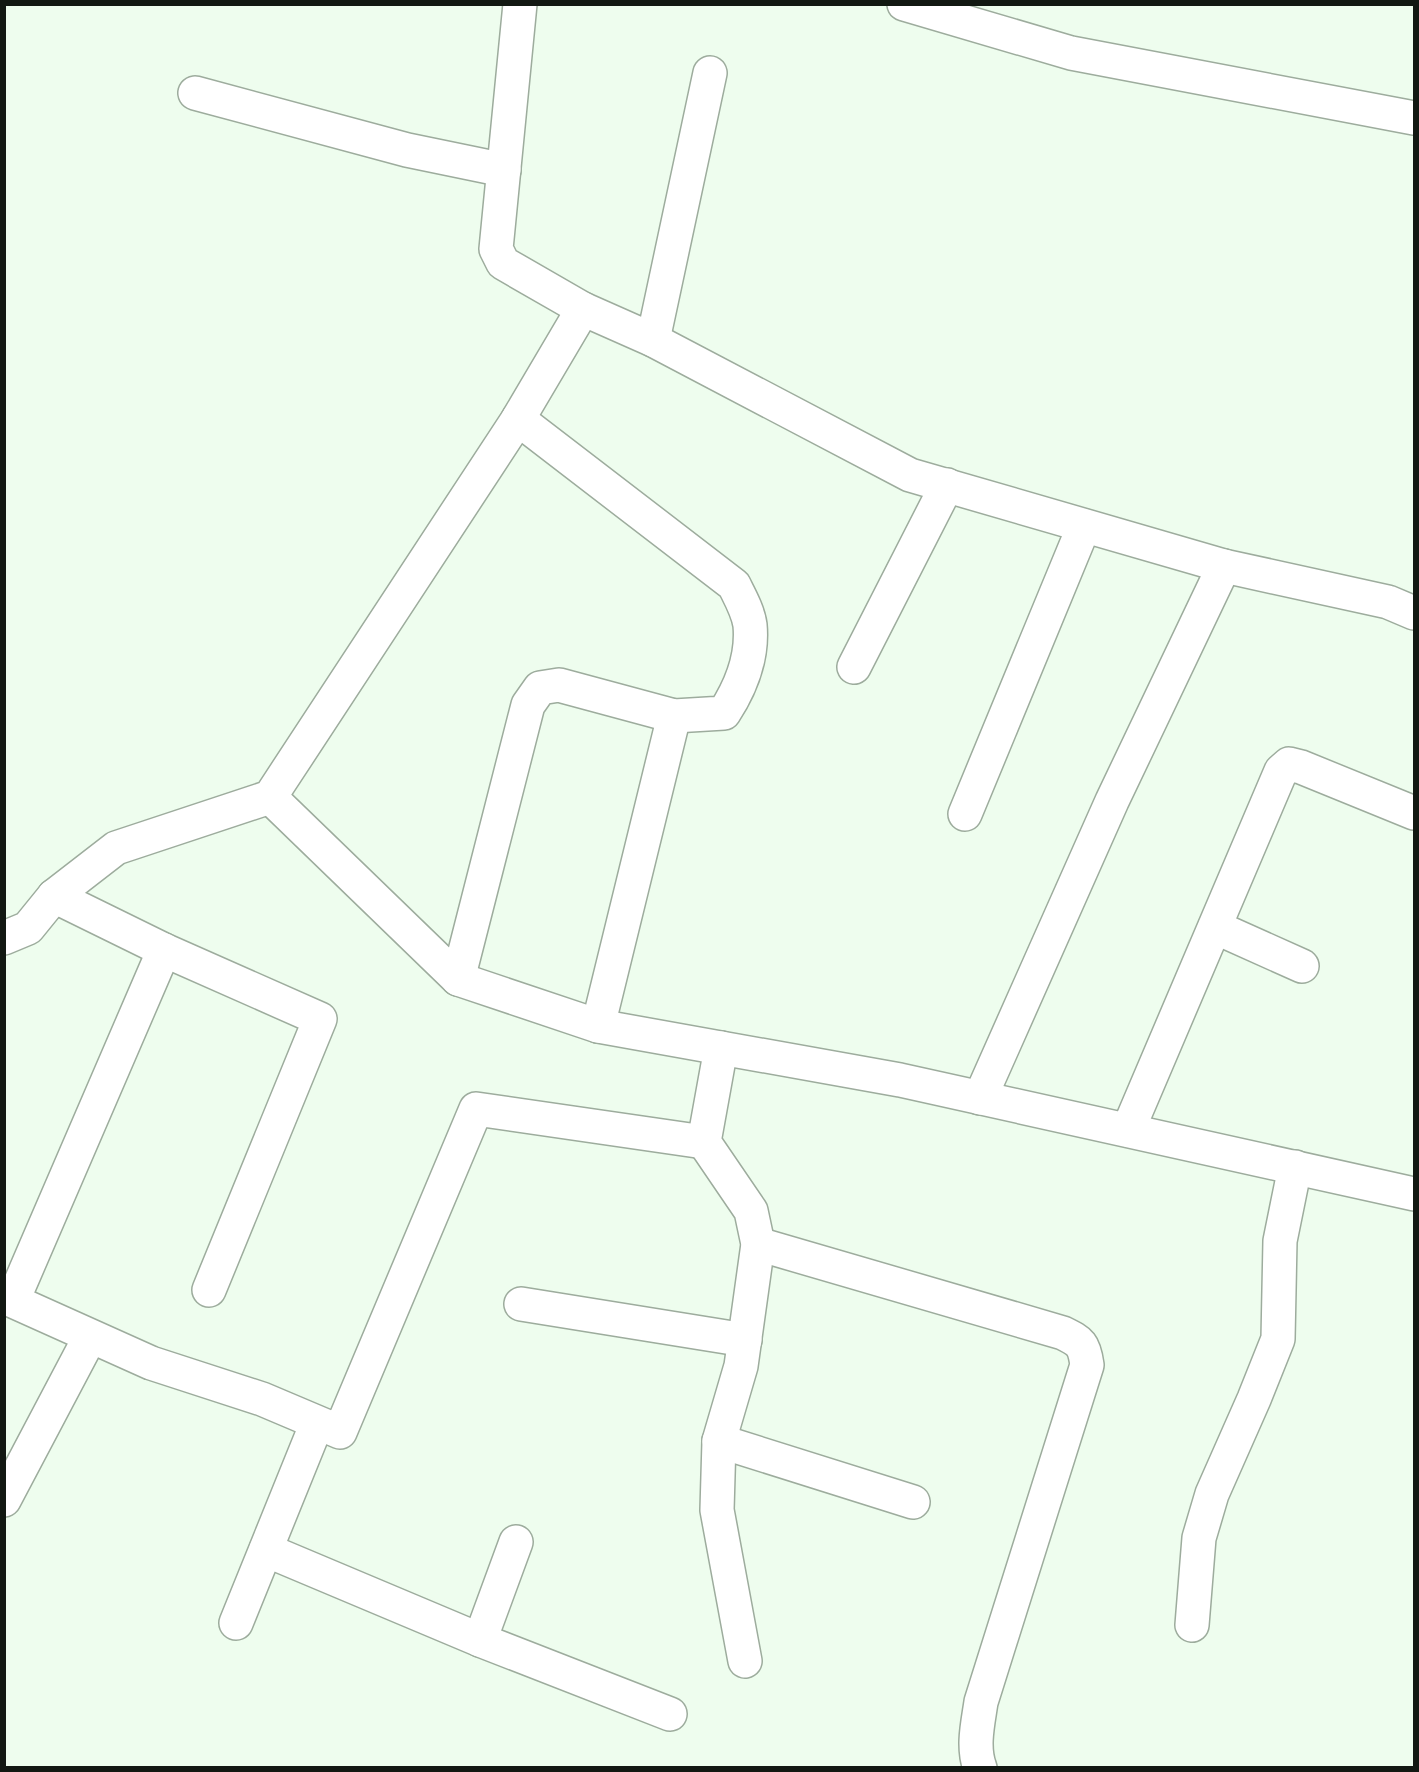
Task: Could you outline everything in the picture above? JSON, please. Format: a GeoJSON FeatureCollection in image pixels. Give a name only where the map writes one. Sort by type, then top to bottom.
{"type":"FeatureCollection","features":[{"type":"Feature","properties":{"kind":"street"},"geometry":{"type":"LineString","coordinates":[[520,4],[496,249],[503,263],[583,309],[653,340],[910,475],[1224,566],[1388,602],[1414,613]]}},
{"type":"Feature","properties":{"kind":"street"},"geometry":{"type":"LineString","coordinates":[[904,4],[1071,53],[1414,118]]}},
{"type":"Feature","properties":{"kind":"street"},"geometry":{"type":"LineString","coordinates":[[653,340],[710,73]]}},
{"type":"Feature","properties":{"kind":"street"},"geometry":{"type":"LineString","coordinates":[[195,93],[407,150],[504,170]]}},
{"type":"Feature","properties":{"kind":"street"},"geometry":{"type":"LineString","coordinates":[[4,938],[28,928],[54,896],[116,848],[270,797],[518,419],[583,309]]}},
{"type":"Feature","properties":{"kind":"street"},"geometry":{"type":"LineString","coordinates":[[458,979],[528,705],[540,688],[559,685],[674,716],[724,713],[737,694],[748,662],[750,624],[734,585],[518,419]]}},
{"type":"Feature","properties":{"kind":"street"},"geometry":{"type":"LineString","coordinates":[[854,667],[947,485]]}},
{"type":"Feature","properties":{"kind":"street"},"geometry":{"type":"LineString","coordinates":[[965,814],[1084,526]]}},
{"type":"Feature","properties":{"kind":"street"},"geometry":{"type":"LineString","coordinates":[[980,1098],[1112,801],[1224,566]]}},
{"type":"Feature","properties":{"kind":"street"},"geometry":{"type":"LineString","coordinates":[[598,1026],[674,716]]}},
{"type":"Feature","properties":{"kind":"street"},"geometry":{"type":"LineString","coordinates":[[1128,1130],[1281,771],[1289,764],[1301,767],[1414,813]]}},
{"type":"Feature","properties":{"kind":"street"},"geometry":{"type":"LineString","coordinates":[[270,797],[458,979],[598,1026],[900,1080],[1414,1194]]}},
{"type":"Feature","properties":{"kind":"street"},"geometry":{"type":"LineString","coordinates":[[54,896],[164,950],[320,1019],[209,1290]]}},
{"type":"Feature","properties":{"kind":"street"},"geometry":{"type":"LineString","coordinates":[[1215,927],[1302,966]]}},
{"type":"Feature","properties":{"kind":"street"},"geometry":{"type":"LineString","coordinates":[[164,950],[9,1298],[151,1364],[262,1399],[340,1432],[476,1109],[704,1142]]}},
{"type":"Feature","properties":{"kind":"street"},"geometry":{"type":"LineString","coordinates":[[721,1048],[704,1142],[751,1211],[758,1244],[741,1366],[719,1442],[717,1510],[745,1661]]}},
{"type":"Feature","properties":{"kind":"street"},"geometry":{"type":"LineString","coordinates":[[1192,1625],[1200,1538],[1212,1494],[1278,1339],[1280,1241],[1295,1167]]}},
{"type":"Feature","properties":{"kind":"street"},"geometry":{"type":"LineString","coordinates":[[758,1244],[1063,1333],[1078,1340],[1085,1349],[1087,1365],[981,1702],[976,1740],[977,1761],[980,1767]]}},
{"type":"Feature","properties":{"kind":"street"},"geometry":{"type":"LineString","coordinates":[[520,1304],[745,1340]]}},
{"type":"Feature","properties":{"kind":"street"},"geometry":{"type":"LineString","coordinates":[[4,1500],[90,1337]]}},
{"type":"Feature","properties":{"kind":"street"},"geometry":{"type":"LineString","coordinates":[[236,1623],[317,1423]]}},
{"type":"Feature","properties":{"kind":"street"},"geometry":{"type":"LineString","coordinates":[[719,1442],[913,1502]]}},
{"type":"Feature","properties":{"kind":"street"},"geometry":{"type":"LineString","coordinates":[[480,1640],[516,1542]]}},
{"type":"Feature","properties":{"kind":"street"},"geometry":{"type":"LineString","coordinates":[[266,1550],[480,1640],[670,1714]]}}]}
